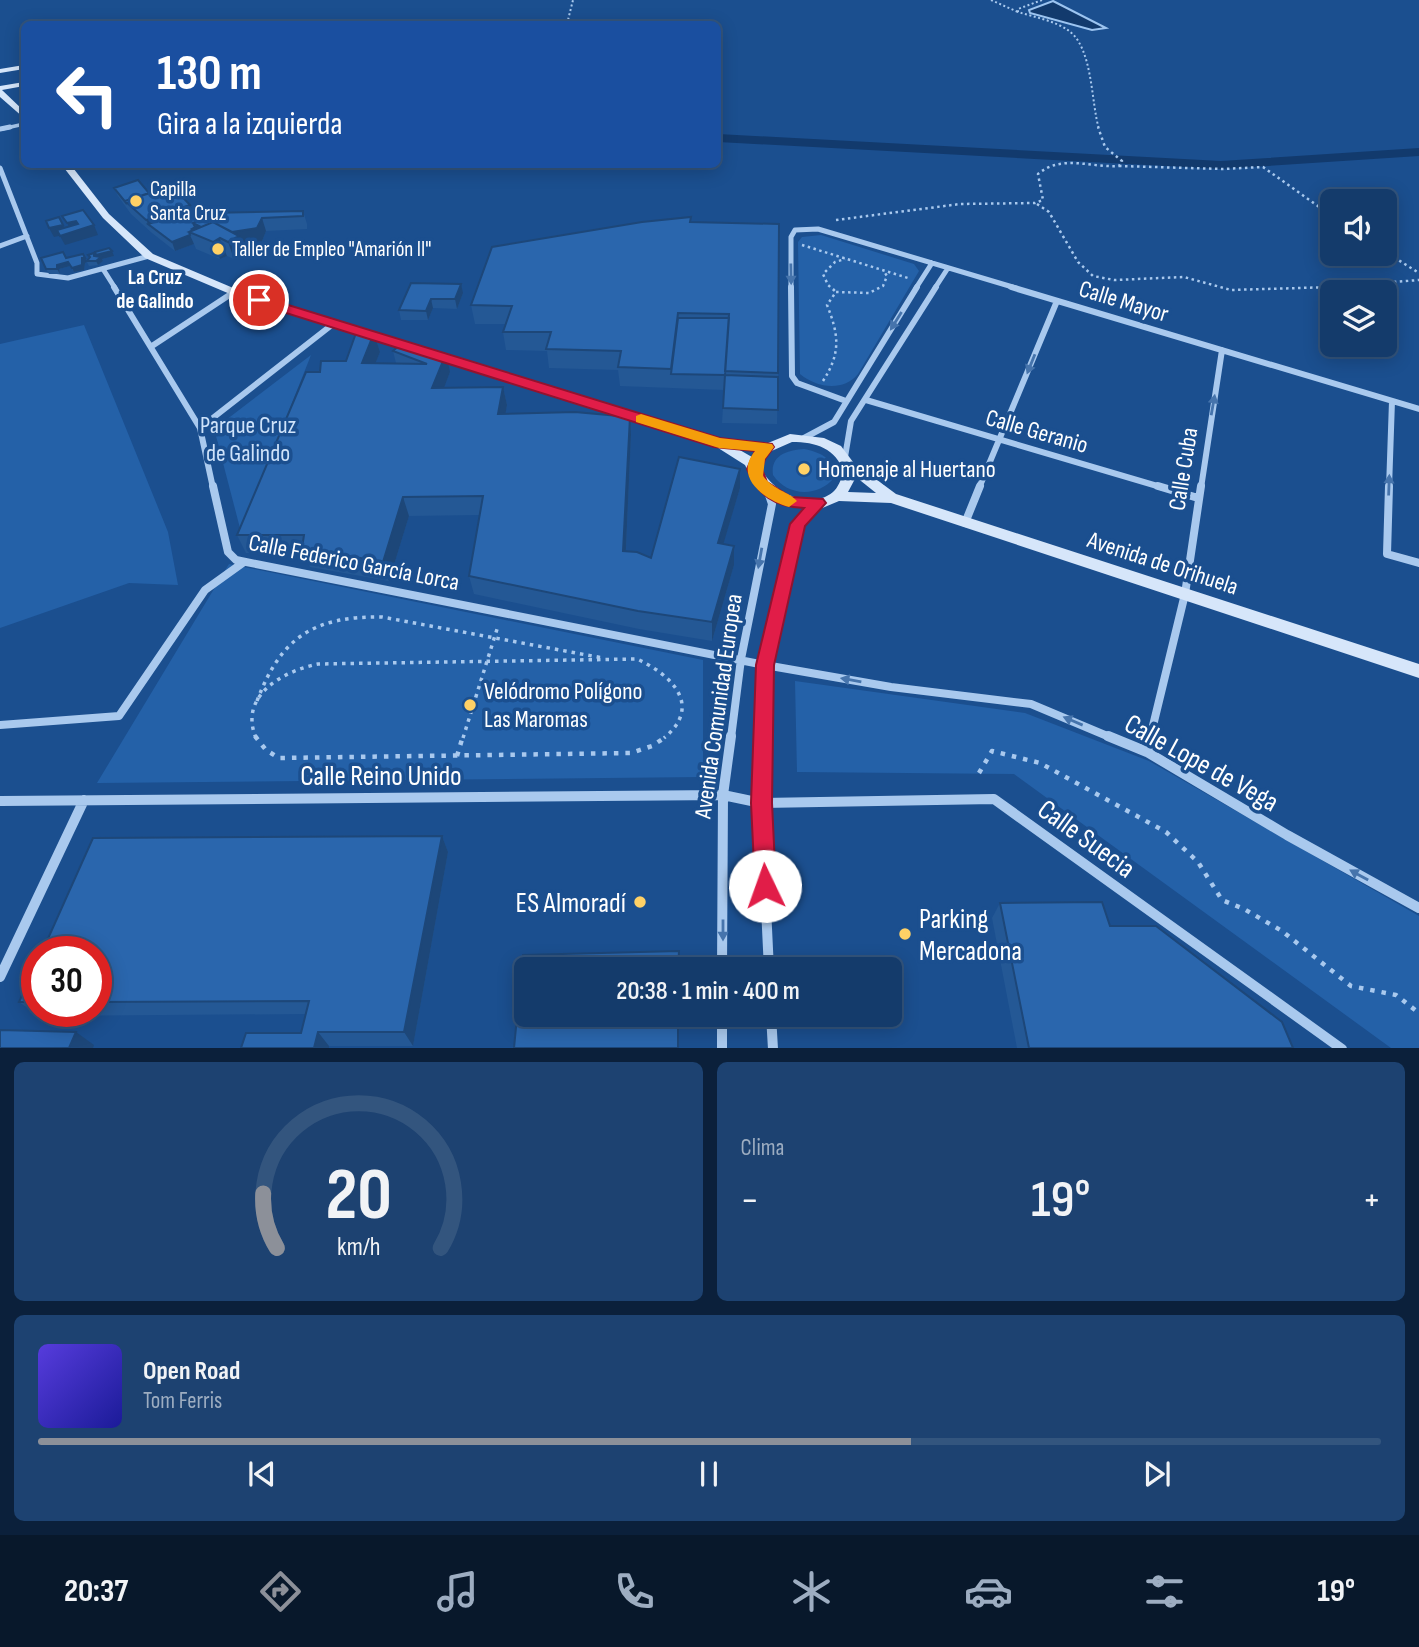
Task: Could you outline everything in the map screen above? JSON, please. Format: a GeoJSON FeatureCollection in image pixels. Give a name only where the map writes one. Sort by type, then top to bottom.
{"type":"FeatureCollection","features":[{"type":"Feature","properties":{"kind":"main road"},"geometry":{"type":"LineString","coordinates":[[0,59],[21,66]]}},
{"type":"Feature","properties":{"kind":"main road"},"geometry":{"type":"LineString","coordinates":[[0,71],[21,67]]}},
{"type":"Feature","properties":{"kind":"main road"},"geometry":{"type":"LineString","coordinates":[[21,85],[0,90],[21,112]]}},
{"type":"Feature","properties":{"kind":"main road"},"geometry":{"type":"LineString","coordinates":[[68,168],[106,216],[149,256],[234,292],[719,443],[767,447],[790,438],[804,438],[835,448],[847,461],[849,482],[836,496],[818,503],[791,502],[768,492],[756,477],[750,462],[719,443]]}},
{"type":"Feature","properties":{"kind":"main road"},"geometry":{"type":"LineString","coordinates":[[754,469],[758,457],[767,447]]}},
{"type":"Feature","properties":{"kind":"main road","name":"Avenida de Orihuela"},"geometry":{"type":"LineString","coordinates":[[847,461],[892,498]]}},
{"type":"Feature","properties":{"kind":"main road","name":"Avenida de Orihuela"},"geometry":{"type":"LineString","coordinates":[[836,496],[892,498],[1419,671]]}},
{"type":"Feature","properties":{"kind":"street"},"geometry":{"type":"LineString","coordinates":[[0,129],[21,125]]}},
{"type":"Feature","properties":{"kind":"street"},"geometry":{"type":"LineString","coordinates":[[0,168],[37,263],[37,274],[68,278],[149,256]]}},
{"type":"Feature","properties":{"kind":"street","name":"Calle Mayor"},"geometry":{"type":"LineString","coordinates":[[846,401],[797,383],[792,376],[791,237],[795,230],[818,229],[1419,409]]}},
{"type":"Feature","properties":{"kind":"street"},"geometry":{"type":"LineString","coordinates":[[0,246],[27,236]]}},
{"type":"Feature","properties":{"kind":"street"},"geometry":{"type":"LineString","coordinates":[[804,438],[834,422],[932,263]]}},
{"type":"Feature","properties":{"kind":"street"},"geometry":{"type":"LineString","coordinates":[[847,461],[851,421],[948,268]]}},
{"type":"Feature","properties":{"kind":"street","name":"Calle Federico García Lorca"},"geometry":{"type":"LineString","coordinates":[[103,269],[200,428],[228,552],[236,560],[741,659]]}},
{"type":"Feature","properties":{"kind":"street"},"geometry":{"type":"LineString","coordinates":[[152,346],[234,292]]}},
{"type":"Feature","properties":{"kind":"street"},"geometry":{"type":"LineString","coordinates":[[965,523],[1057,300]]}},
{"type":"Feature","properties":{"kind":"street"},"geometry":{"type":"LineString","coordinates":[[200,428],[333,324]]}},
{"type":"Feature","properties":{"kind":"street","name":"Calle Cuba"},"geometry":{"type":"LineString","coordinates":[[1147,752],[1185,594],[1222,350]]}},
{"type":"Feature","properties":{"kind":"street","name":"Calle Geranio"},"geometry":{"type":"LineString","coordinates":[[866,400],[1198,498]]}},
{"type":"Feature","properties":{"kind":"street"},"geometry":{"type":"LineString","coordinates":[[1392,401],[1387,554],[1419,563]]}},
{"type":"Feature","properties":{"kind":"street","name":"Avenida Comunidad Europea"},"geometry":{"type":"LineString","coordinates":[[722,957],[723,795],[741,659],[772,505],[768,492]]}},
{"type":"Feature","properties":{"kind":"street","name":"Avenida Comunidad Europea"},"geometry":{"type":"LineString","coordinates":[[768,957],[761,803],[765,665],[798,524],[818,503]]}},
{"type":"Feature","properties":{"kind":"street"},"geometry":{"type":"LineString","coordinates":[[0,724],[119,716],[205,590],[244,562]]}},
{"type":"Feature","properties":{"kind":"street","name":"Calle Lope de Vega"},"geometry":{"type":"LineString","coordinates":[[741,659],[891,687],[1031,704],[1147,752],[1287,835],[1419,908]]}},
{"type":"Feature","properties":{"kind":"street","name":"Calle Reino Unido"},"geometry":{"type":"LineString","coordinates":[[0,800],[723,795],[761,803]]}},
{"type":"Feature","properties":{"kind":"street","name":"Calle Suecia"},"geometry":{"type":"LineString","coordinates":[[761,803],[994,799],[1342,1048]]}},
{"type":"Feature","properties":{"kind":"street"},"geometry":{"type":"LineString","coordinates":[[0,977],[84,800]]}},
{"type":"Feature","properties":{"kind":"street"},"geometry":{"type":"LineString","coordinates":[[722,1027],[722,1048]]}},
{"type":"Feature","properties":{"kind":"street"},"geometry":{"type":"LineString","coordinates":[[772,1027],[773,1048]]}},
{"type":"Feature","properties":{"kind":"path"},"geometry":{"type":"LineString","coordinates":[[568,21],[573,0]]}},
{"type":"Feature","properties":{"kind":"path"},"geometry":{"type":"LineString","coordinates":[[991,0],[1067,29],[1074,35],[1091,73],[1095,117],[1102,140],[1105,147],[1119,156],[1122,161],[1119,166]]}},
{"type":"Feature","properties":{"kind":"path"},"geometry":{"type":"LineString","coordinates":[[1018,12],[1018,9],[1042,0]]}},
{"type":"Feature","properties":{"kind":"path"},"geometry":{"type":"LineString","coordinates":[[835,220],[985,202],[1035,203],[1043,200],[1038,174],[1048,165],[1064,163],[1222,169],[1263,167],[1320,207]]}},
{"type":"Feature","properties":{"kind":"path"},"geometry":{"type":"LineString","coordinates":[[1035,203],[1049,212],[1078,262],[1093,276],[1114,280],[1184,277],[1231,290],[1333,287],[1419,280]]}},
{"type":"Feature","properties":{"kind":"path"},"geometry":{"type":"LineString","coordinates":[[834,291],[823,274],[835,262],[846,259]]}},
{"type":"Feature","properties":{"kind":"path"},"geometry":{"type":"LineString","coordinates":[[1397,259],[1419,273]]}},
{"type":"Feature","properties":{"kind":"path"},"geometry":{"type":"LineString","coordinates":[[834,291],[869,293],[883,286],[887,276],[883,270]]}},
{"type":"Feature","properties":{"kind":"path"},"geometry":{"type":"LineString","coordinates":[[823,386],[839,349],[836,326],[828,305],[834,291]]}},
{"type":"Feature","properties":{"kind":"path"},"geometry":{"type":"LineString","coordinates":[[457,756],[503,611]]}},
{"type":"Feature","properties":{"kind":"path"},"geometry":{"type":"LineString","coordinates":[[255,706],[280,676],[318,664],[612,660],[637,659],[665,671],[680,691],[682,708],[679,719],[662,742],[631,753],[279,758],[263,750],[251,731],[255,706],[263,681],[283,649],[307,631],[336,619],[382,617],[612,660]]}},
{"type":"Feature","properties":{"kind":"path"},"geometry":{"type":"LineString","coordinates":[[979,773],[992,751],[1040,763],[1113,801],[1166,832],[1182,846],[1198,862],[1222,900],[1244,909],[1282,931],[1351,986],[1396,995],[1419,1013]]}},
{"type":"Feature","properties":{"kind":"green space"},"geometry":{"type":"Polygon","coordinates":[[[821,235],[914,264],[919,271],[858,374],[838,386],[822,385],[800,374],[798,242],[802,237],[821,235]]]}},
{"type":"Feature","properties":{"kind":"green space"},"geometry":{"type":"Polygon","coordinates":[[[84,325],[168,532],[178,585],[129,583],[0,628],[0,344],[84,325]]]}},
{"type":"Feature","properties":{"kind":"green space","name":"Parque Cruz de Galindo"},"geometry":{"type":"Polygon","coordinates":[[[311,355],[241,532],[216,436],[226,420],[311,355]]]}},
{"type":"Feature","properties":{"kind":"green space"},"geometry":{"type":"Polygon","coordinates":[[[804,449],[816,452],[830,461],[834,478],[819,489],[802,492],[779,482],[773,475],[773,468],[781,455],[804,449]]]}},
{"type":"Feature","properties":{"kind":"green space"},"geometry":{"type":"Polygon","coordinates":[[[229,564],[703,660],[703,777],[97,783],[229,564]]]}},
{"type":"Feature","properties":{"kind":"green space"},"geometry":{"type":"Polygon","coordinates":[[[795,681],[1025,713],[1149,761],[1419,916],[1419,1048],[1391,1048],[1014,774],[797,772],[795,681]]]}},
{"type":"Feature","properties":{"kind":"shaded area"},"geometry":{"type":"Polygon","coordinates":[[[1053,1],[1106,28],[1092,30],[1030,13],[1029,10],[1053,1]]]}},
{"type":"Feature","properties":{"kind":"building"},"geometry":{"type":"Polygon","coordinates":[[[138,180],[149,193],[125,201],[127,204],[114,188],[138,180]]]}},
{"type":"Feature","properties":{"kind":"building"},"geometry":{"type":"Polygon","coordinates":[[[172,186],[190,205],[164,214],[159,209],[150,211],[157,217],[146,220],[125,201],[172,186]]]}},
{"type":"Feature","properties":{"kind":"building"},"geometry":{"type":"Polygon","coordinates":[[[83,210],[94,225],[60,236],[57,230],[78,224],[76,221],[67,223],[62,216],[83,210]]]}},
{"type":"Feature","properties":{"kind":"building"},"geometry":{"type":"Polygon","coordinates":[[[191,210],[195,217],[204,217],[193,223],[195,227],[189,232],[190,235],[172,242],[148,224],[191,210]]]}},
{"type":"Feature","properties":{"kind":"building"},"geometry":{"type":"Polygon","coordinates":[[[303,211],[303,216],[262,218],[257,228],[232,232],[213,222],[192,229],[199,226],[193,223],[202,219],[206,213],[303,211]]]}},
{"type":"Feature","properties":{"kind":"building"},"geometry":{"type":"Polygon","coordinates":[[[59,217],[63,225],[49,228],[46,221],[59,217]]]}},
{"type":"Feature","properties":{"kind":"building"},"geometry":{"type":"Polygon","coordinates":[[[691,217],[690,222],[779,224],[778,373],[725,371],[729,314],[678,313],[671,369],[618,367],[621,351],[546,349],[551,332],[503,332],[512,306],[471,305],[492,247],[642,222],[691,217]]]}},
{"type":"Feature","properties":{"kind":"building"},"geometry":{"type":"Polygon","coordinates":[[[213,222],[239,236],[228,242],[220,238],[213,242],[189,232],[213,222]]]}},
{"type":"Feature","properties":{"kind":"building"},"geometry":{"type":"Polygon","coordinates":[[[109,248],[112,251],[96,255],[95,252],[109,248]]]}},
{"type":"Feature","properties":{"kind":"building"},"geometry":{"type":"Polygon","coordinates":[[[63,252],[66,258],[83,254],[85,258],[82,258],[82,265],[72,268],[68,262],[57,265],[57,269],[46,269],[41,258],[63,252]]]}},
{"type":"Feature","properties":{"kind":"building"},"geometry":{"type":"Polygon","coordinates":[[[94,253],[94,256],[101,257],[96,261],[87,261],[90,257],[88,255],[94,253]]]}},
{"type":"Feature","properties":{"kind":"building"},"geometry":{"type":"Polygon","coordinates":[[[411,283],[461,284],[455,299],[431,299],[426,311],[399,310],[411,283]]]}},
{"type":"Feature","properties":{"kind":"building"},"geometry":{"type":"Polygon","coordinates":[[[678,318],[729,318],[725,375],[671,374],[678,318]]]}},
{"type":"Feature","properties":{"kind":"building"},"geometry":{"type":"Polygon","coordinates":[[[356,333],[374,333],[362,363],[427,364],[393,351],[403,342],[446,354],[432,388],[503,387],[498,414],[575,412],[630,417],[623,551],[637,552],[651,558],[679,457],[740,469],[718,543],[734,546],[712,622],[638,611],[469,576],[483,496],[403,497],[383,562],[302,548],[304,535],[237,535],[306,372],[320,372],[321,361],[346,361],[356,333]]]}},
{"type":"Feature","properties":{"kind":"building"},"geometry":{"type":"Polygon","coordinates":[[[725,375],[778,377],[778,410],[723,408],[725,375]]]}},
{"type":"Feature","properties":{"kind":"building"},"geometry":{"type":"Polygon","coordinates":[[[442,836],[404,1032],[318,1032],[314,1048],[241,1048],[246,1033],[301,1033],[309,1001],[112,1002],[112,936],[49,936],[93,838],[442,836]]]}},
{"type":"Feature","properties":{"kind":"building"},"geometry":{"type":"Polygon","coordinates":[[[1102,902],[1110,926],[1156,926],[1282,1022],[1293,1048],[1029,1048],[1000,903],[1102,902]]]}},
{"type":"Feature","properties":{"kind":"building"},"geometry":{"type":"Polygon","coordinates":[[[679,951],[679,957],[523,955],[679,951]]]}},
{"type":"Feature","properties":{"kind":"building"},"geometry":{"type":"Polygon","coordinates":[[[516,1027],[678,1027],[678,1048],[514,1048],[516,1027]]]}},
{"type":"Feature","properties":{"kind":"building"},"geometry":{"type":"Polygon","coordinates":[[[0,1030],[76,1032],[69,1048],[0,1048],[0,1030]]]}},
{"type":"Feature","properties":{"kind":"waterway"},"geometry":{"type":"LineString","coordinates":[[721,138],[1221,165],[1419,152]]}},
{"type":"Feature","properties":{"kind":"slow traffic"},"geometry":{"type":"LineString","coordinates":[[641,419],[719,443],[767,447],[758,457],[754,469],[756,477],[768,492],[789,501]]}},
{"type":"Feature","properties":{"kind":"place","name":"Capilla Santa Cruz"},"geometry":{"type":"Point","coordinates":[136,201]}},
{"type":"Feature","properties":{"kind":"place","name":"Taller de Empleo \"Amarión II\""},"geometry":{"type":"Point","coordinates":[218,249]}},
{"type":"Feature","properties":{"kind":"place","name":"Homenaje al Huertano"},"geometry":{"type":"Point","coordinates":[804,469]}},
{"type":"Feature","properties":{"kind":"place","name":"Velódromo Polígono Las Maromas"},"geometry":{"type":"Point","coordinates":[470,705]}},
{"type":"Feature","properties":{"kind":"place","name":"ES Almoradí"},"geometry":{"type":"Point","coordinates":[640,902]}},
{"type":"Feature","properties":{"kind":"place","name":"Parking Mercadona"},"geometry":{"type":"Point","coordinates":[905,934]}},
{"type":"Feature","properties":{"kind":"district","name":"La Cruz de Galindo"},"geometry":{"type":"Point","coordinates":[155,289]}},
{"type":"Feature","properties":{"kind":"route"},"geometry":{"type":"LineString","coordinates":[[259,300],[719,443],[767,447],[758,457],[754,469],[761,485],[778,498],[804,504],[818,503],[808,510],[798,524],[765,665],[761,803],[765,886]]}}]}
